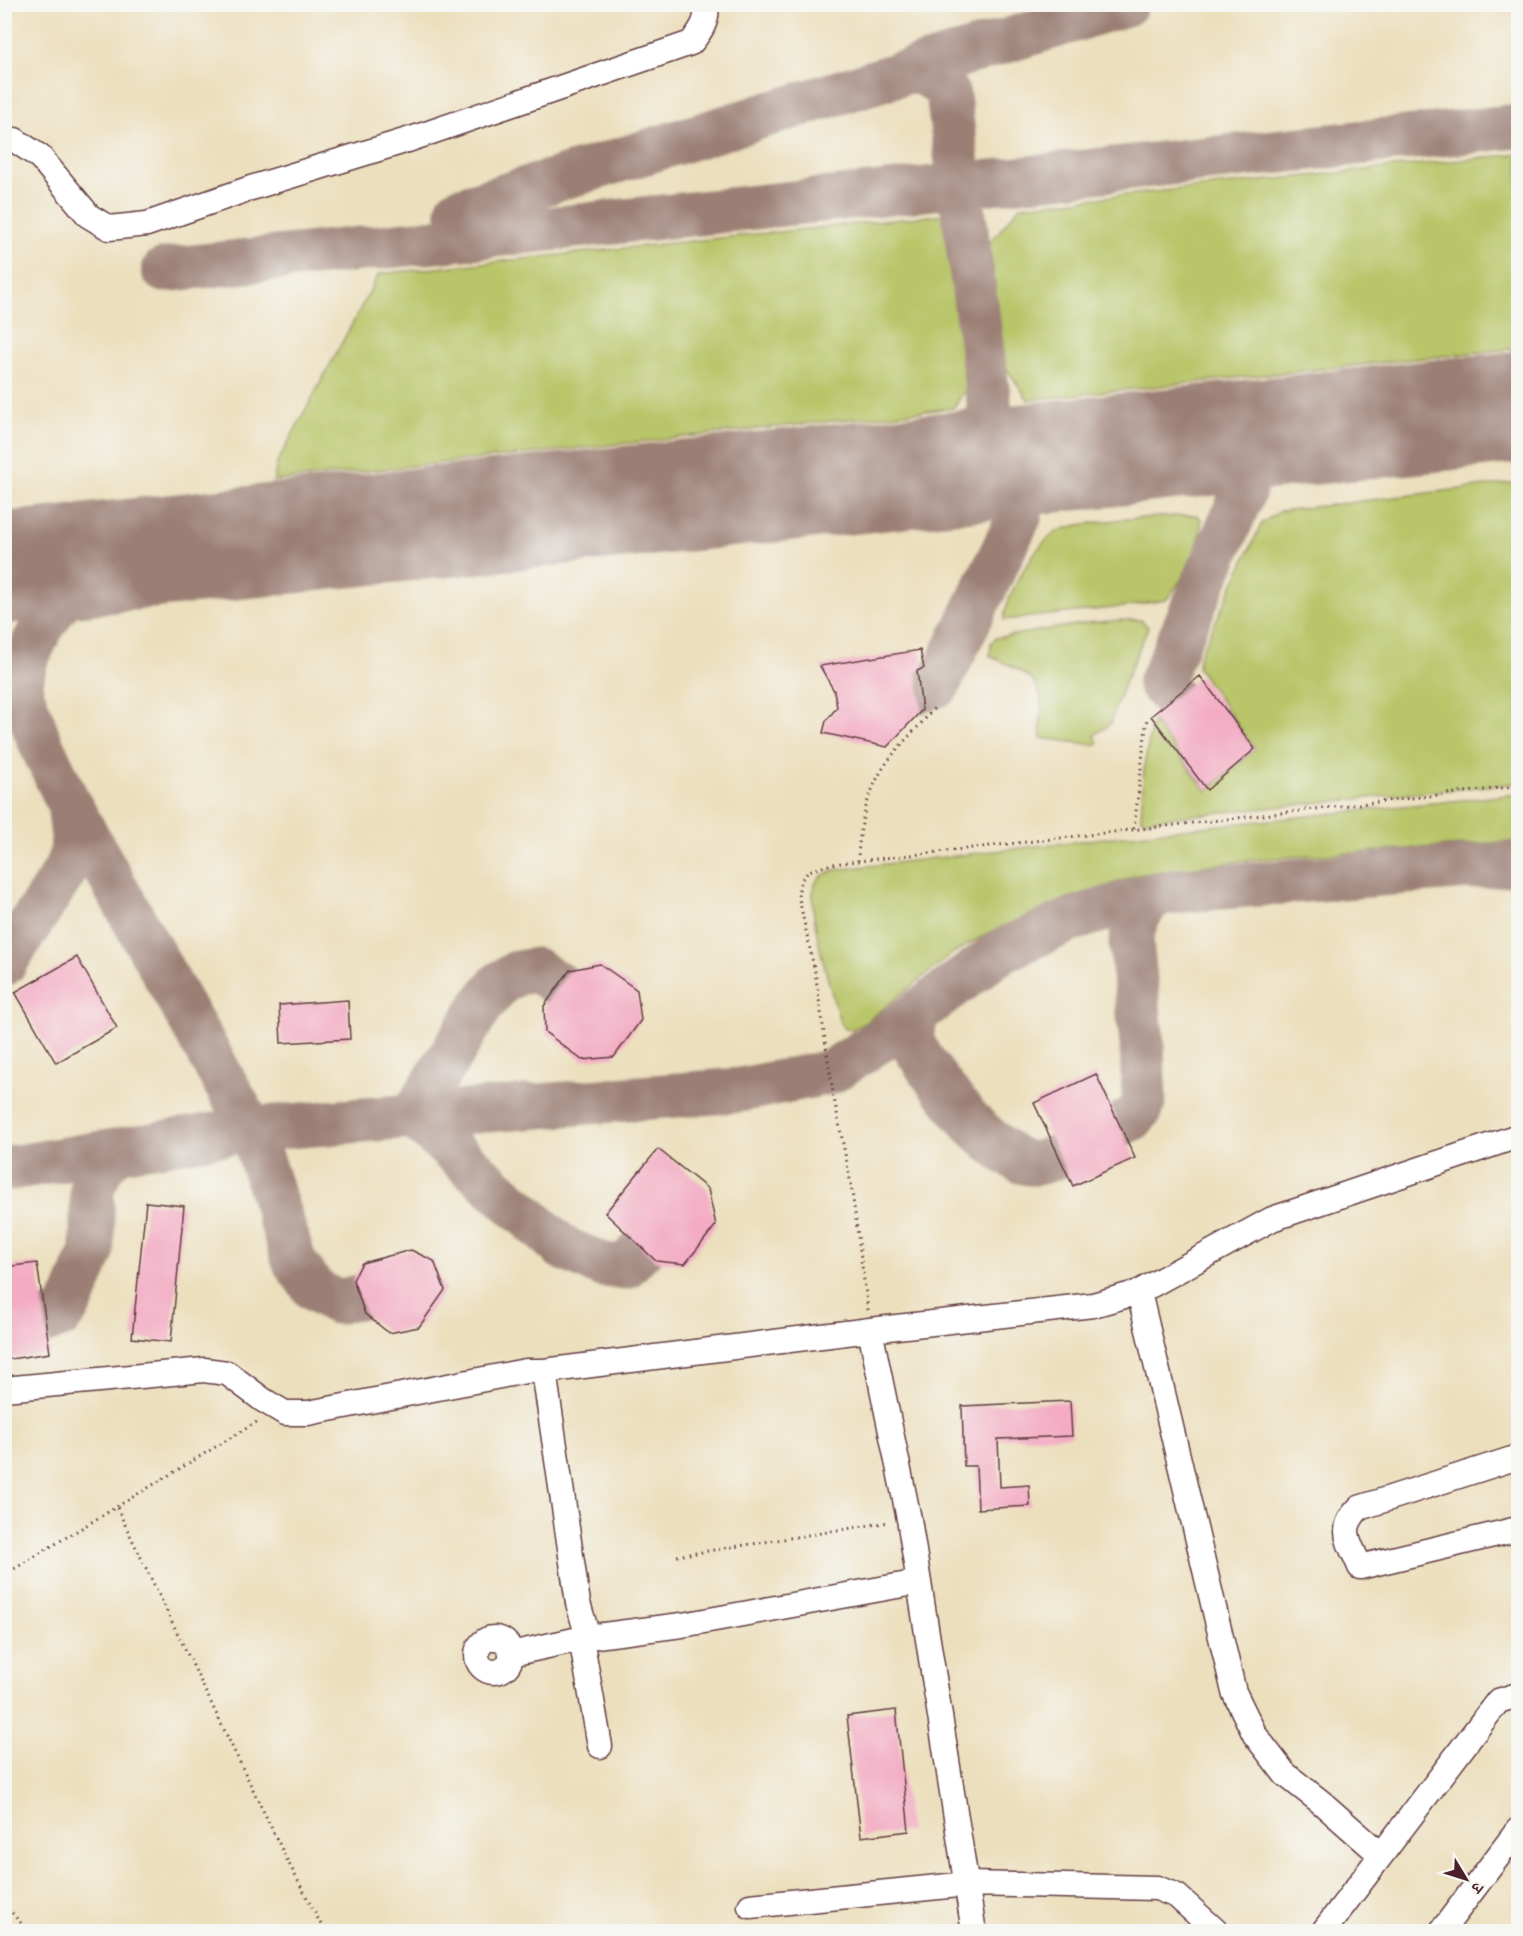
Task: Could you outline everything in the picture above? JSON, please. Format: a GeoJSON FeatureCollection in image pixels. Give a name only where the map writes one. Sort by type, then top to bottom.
{"type":"FeatureCollection","features":[{"type":"Feature","properties":{"kind":"lane"},"geometry":{"type":"LineString","coordinates":[[4,140],[15,140],[40,157],[89,216],[109,228],[147,224],[251,188],[422,135],[691,43],[704,26],[707,9],[705,4]]}},
{"type":"Feature","properties":{"kind":"lane"},"geometry":{"type":"LineString","coordinates":[[4,1389],[204,1370],[227,1373],[285,1413],[308,1413],[526,1371],[544,1371],[1093,1305],[1139,1292],[1272,1219],[1518,1136]]}},
{"type":"Feature","properties":{"kind":"lane"},"geometry":{"type":"LineString","coordinates":[[1139,1292],[1234,1692],[1255,1735],[1285,1774],[1381,1855]]}},
{"type":"Feature","properties":{"kind":"lane"},"geometry":{"type":"LineString","coordinates":[[870,1330],[909,1519],[974,1932]]}},
{"type":"Feature","properties":{"kind":"lane"},"geometry":{"type":"LineString","coordinates":[[544,1371],[600,1746]]}},
{"type":"Feature","properties":{"kind":"lane"},"geometry":{"type":"LineString","coordinates":[[1518,1457],[1359,1508],[1349,1518],[1346,1530],[1360,1567],[1518,1529]]}},
{"type":"Feature","properties":{"kind":"lane"},"geometry":{"type":"LineString","coordinates":[[511,1654],[585,1638],[682,1625],[919,1582]]}},
{"type":"Feature","properties":{"kind":"lane"},"geometry":{"type":"LineString","coordinates":[[1323,1932],[1498,1701],[1518,1695]]}},
{"type":"Feature","properties":{"kind":"lane"},"geometry":{"type":"LineString","coordinates":[[1441,1932],[1518,1830]]}},
{"type":"Feature","properties":{"kind":"lane"},"geometry":{"type":"LineString","coordinates":[[750,1906],[968,1884],[1157,1888],[1177,1896],[1217,1932]]}},
{"type":"Feature","properties":{"kind":"path"},"geometry":{"type":"LineString","coordinates":[[858,861],[859,841],[869,795],[890,757],[934,708]]}},
{"type":"Feature","properties":{"kind":"path"},"geometry":{"type":"LineString","coordinates":[[1134,828],[1147,718]]}},
{"type":"Feature","properties":{"kind":"path"},"geometry":{"type":"LineString","coordinates":[[4,761],[11,761]]}},
{"type":"Feature","properties":{"kind":"path"},"geometry":{"type":"LineString","coordinates":[[870,1330],[851,1184],[833,1093],[815,972],[798,894],[801,880],[809,871],[832,864],[1518,786]]}},
{"type":"Feature","properties":{"kind":"path"},"geometry":{"type":"LineString","coordinates":[[4,1575],[255,1425],[274,1406]]}},
{"type":"Feature","properties":{"kind":"path"},"geometry":{"type":"LineString","coordinates":[[117,1508],[286,1858],[325,1932]]}},
{"type":"Feature","properties":{"kind":"path"},"geometry":{"type":"LineString","coordinates":[[677,1557],[909,1519]]}},
{"type":"Feature","properties":{"kind":"path"},"geometry":{"type":"LineString","coordinates":[[4,1904],[29,1932]]}},
{"type":"Feature","properties":{"kind":"green space"},"geometry":{"type":"Polygon","coordinates":[[[1518,154],[1518,348],[1028,400],[1003,363],[987,246],[1020,206],[1518,154]]]}},
{"type":"Feature","properties":{"kind":"green space"},"geometry":{"type":"Polygon","coordinates":[[[948,214],[966,390],[953,408],[274,481],[277,463],[379,274],[948,214]]]}},
{"type":"Feature","properties":{"kind":"green space"},"geometry":{"type":"Polygon","coordinates":[[[1518,482],[1518,783],[1144,820],[1141,818],[1144,766],[1153,721],[1207,791],[1255,749],[1198,668],[1199,657],[1262,523],[1280,511],[1518,482]]]}},
{"type":"Feature","properties":{"kind":"green space"},"geometry":{"type":"Polygon","coordinates":[[[1197,515],[1201,519],[1201,530],[1195,552],[1180,582],[1166,600],[1004,620],[1010,597],[1023,570],[1039,547],[1055,533],[1066,528],[1101,522],[1197,515]]]}},
{"type":"Feature","properties":{"kind":"green space"},"geometry":{"type":"Polygon","coordinates":[[[1141,620],[1148,627],[1123,686],[1111,723],[1095,735],[1098,743],[1095,745],[1041,738],[1039,691],[1029,677],[1022,672],[990,656],[991,643],[996,638],[1087,623],[1141,620]]]}},
{"type":"Feature","properties":{"kind":"green space"},"geometry":{"type":"Polygon","coordinates":[[[1518,794],[1518,841],[1249,860],[1136,875],[992,931],[953,953],[865,1023],[850,1030],[844,1028],[840,1022],[820,950],[813,909],[816,882],[822,876],[835,870],[1173,830],[1518,794]]]}},
{"type":"Feature","properties":{"kind":"building"},"geometry":{"type":"Polygon","coordinates":[[[920,650],[924,668],[917,671],[922,710],[887,747],[823,733],[826,721],[837,707],[834,691],[820,666],[920,650]]]}},
{"type":"Feature","properties":{"kind":"building"},"geometry":{"type":"Polygon","coordinates":[[[1200,676],[1255,749],[1207,790],[1151,716],[1200,676]]]}},
{"type":"Feature","properties":{"kind":"building"},"geometry":{"type":"Polygon","coordinates":[[[77,957],[117,1028],[56,1063],[15,992],[77,957]]]}},
{"type":"Feature","properties":{"kind":"building"},"geometry":{"type":"Polygon","coordinates":[[[600,964],[637,990],[641,1020],[614,1057],[582,1060],[545,1032],[544,1006],[570,970],[600,964]]]}},
{"type":"Feature","properties":{"kind":"building"},"geometry":{"type":"Polygon","coordinates":[[[348,1000],[350,1039],[281,1043],[279,1005],[348,1000]]]}},
{"type":"Feature","properties":{"kind":"building"},"geometry":{"type":"Polygon","coordinates":[[[1096,1074],[1135,1158],[1073,1186],[1034,1103],[1096,1074]]]}},
{"type":"Feature","properties":{"kind":"building"},"geometry":{"type":"Polygon","coordinates":[[[658,1149],[708,1189],[716,1225],[685,1264],[656,1261],[605,1213],[658,1149]]]}},
{"type":"Feature","properties":{"kind":"building"},"geometry":{"type":"Polygon","coordinates":[[[146,1202],[184,1206],[171,1342],[132,1338],[146,1202]]]}},
{"type":"Feature","properties":{"kind":"building"},"geometry":{"type":"Polygon","coordinates":[[[411,1250],[434,1261],[445,1290],[419,1327],[389,1333],[365,1314],[353,1280],[362,1263],[411,1250]]]}},
{"type":"Feature","properties":{"kind":"building"},"geometry":{"type":"Polygon","coordinates":[[[37,1263],[50,1353],[4,1360],[4,1267],[37,1263]]]}},
{"type":"Feature","properties":{"kind":"building"},"geometry":{"type":"Polygon","coordinates":[[[1070,1401],[1072,1436],[998,1439],[1000,1487],[1029,1485],[1030,1506],[978,1509],[976,1466],[964,1466],[962,1406],[1070,1401]]]}},
{"type":"Feature","properties":{"kind":"building"},"geometry":{"type":"Polygon","coordinates":[[[896,1710],[909,1831],[861,1837],[847,1716],[896,1710]]]}},
{"type":"Feature","properties":{"kind":"taxiway"},"geometry":{"type":"LineString","coordinates":[[458,210],[1126,4]]}},
{"type":"Feature","properties":{"kind":"taxiway"},"geometry":{"type":"LineString","coordinates":[[913,71],[933,79],[948,95],[997,463]]}},
{"type":"Feature","properties":{"kind":"taxiway"},"geometry":{"type":"LineString","coordinates":[[164,270],[1518,126]]}},
{"type":"Feature","properties":{"kind":"taxiway"},"geometry":{"type":"LineString","coordinates":[[1172,697],[1160,683],[1244,491]]}},
{"type":"Feature","properties":{"kind":"taxiway"},"geometry":{"type":"LineString","coordinates":[[920,691],[938,685],[1020,515]]}},
{"type":"Feature","properties":{"kind":"taxiway"},"geometry":{"type":"LineString","coordinates":[[99,558],[61,599],[42,627],[25,661],[20,690],[40,742],[69,804],[251,1129],[295,1263],[314,1289],[336,1302],[359,1297]]}},
{"type":"Feature","properties":{"kind":"taxiway"},"geometry":{"type":"LineString","coordinates":[[4,964],[65,871],[72,852],[73,837],[69,804]]}},
{"type":"Feature","properties":{"kind":"taxiway"},"geometry":{"type":"LineString","coordinates":[[4,1169],[251,1129],[740,1090],[831,1072],[873,1045],[1003,950],[1073,919],[1155,894],[1518,863]]}},
{"type":"Feature","properties":{"kind":"taxiway"},"geometry":{"type":"LineString","coordinates":[[1120,1125],[1132,1119],[1141,1109],[1144,1099],[1142,1043],[1131,942],[1138,916],[1155,894]]}},
{"type":"Feature","properties":{"kind":"taxiway"},"geometry":{"type":"LineString","coordinates":[[559,985],[536,970],[517,973],[499,984],[482,1005],[413,1116],[563,1248],[603,1265],[625,1267],[642,1249]]}},
{"type":"Feature","properties":{"kind":"taxiway"},"geometry":{"type":"LineString","coordinates":[[920,1010],[912,1032],[915,1047],[941,1086],[972,1123],[1000,1147],[1023,1162],[1037,1163],[1059,1156]]}},
{"type":"Feature","properties":{"kind":"taxiway"},"geometry":{"type":"LineString","coordinates":[[46,1321],[61,1316],[74,1296],[92,1251],[92,1188],[103,1165],[116,1152]]}},
{"type":"Feature","properties":{"kind":"runway"},"geometry":{"type":"LineString","coordinates":[[1199,441],[1518,407]]}},
{"type":"Feature","properties":{"kind":"runway"},"geometry":{"type":"LineString","coordinates":[[4,568],[99,558],[1276,433],[99,558],[4,568]]}}]}
